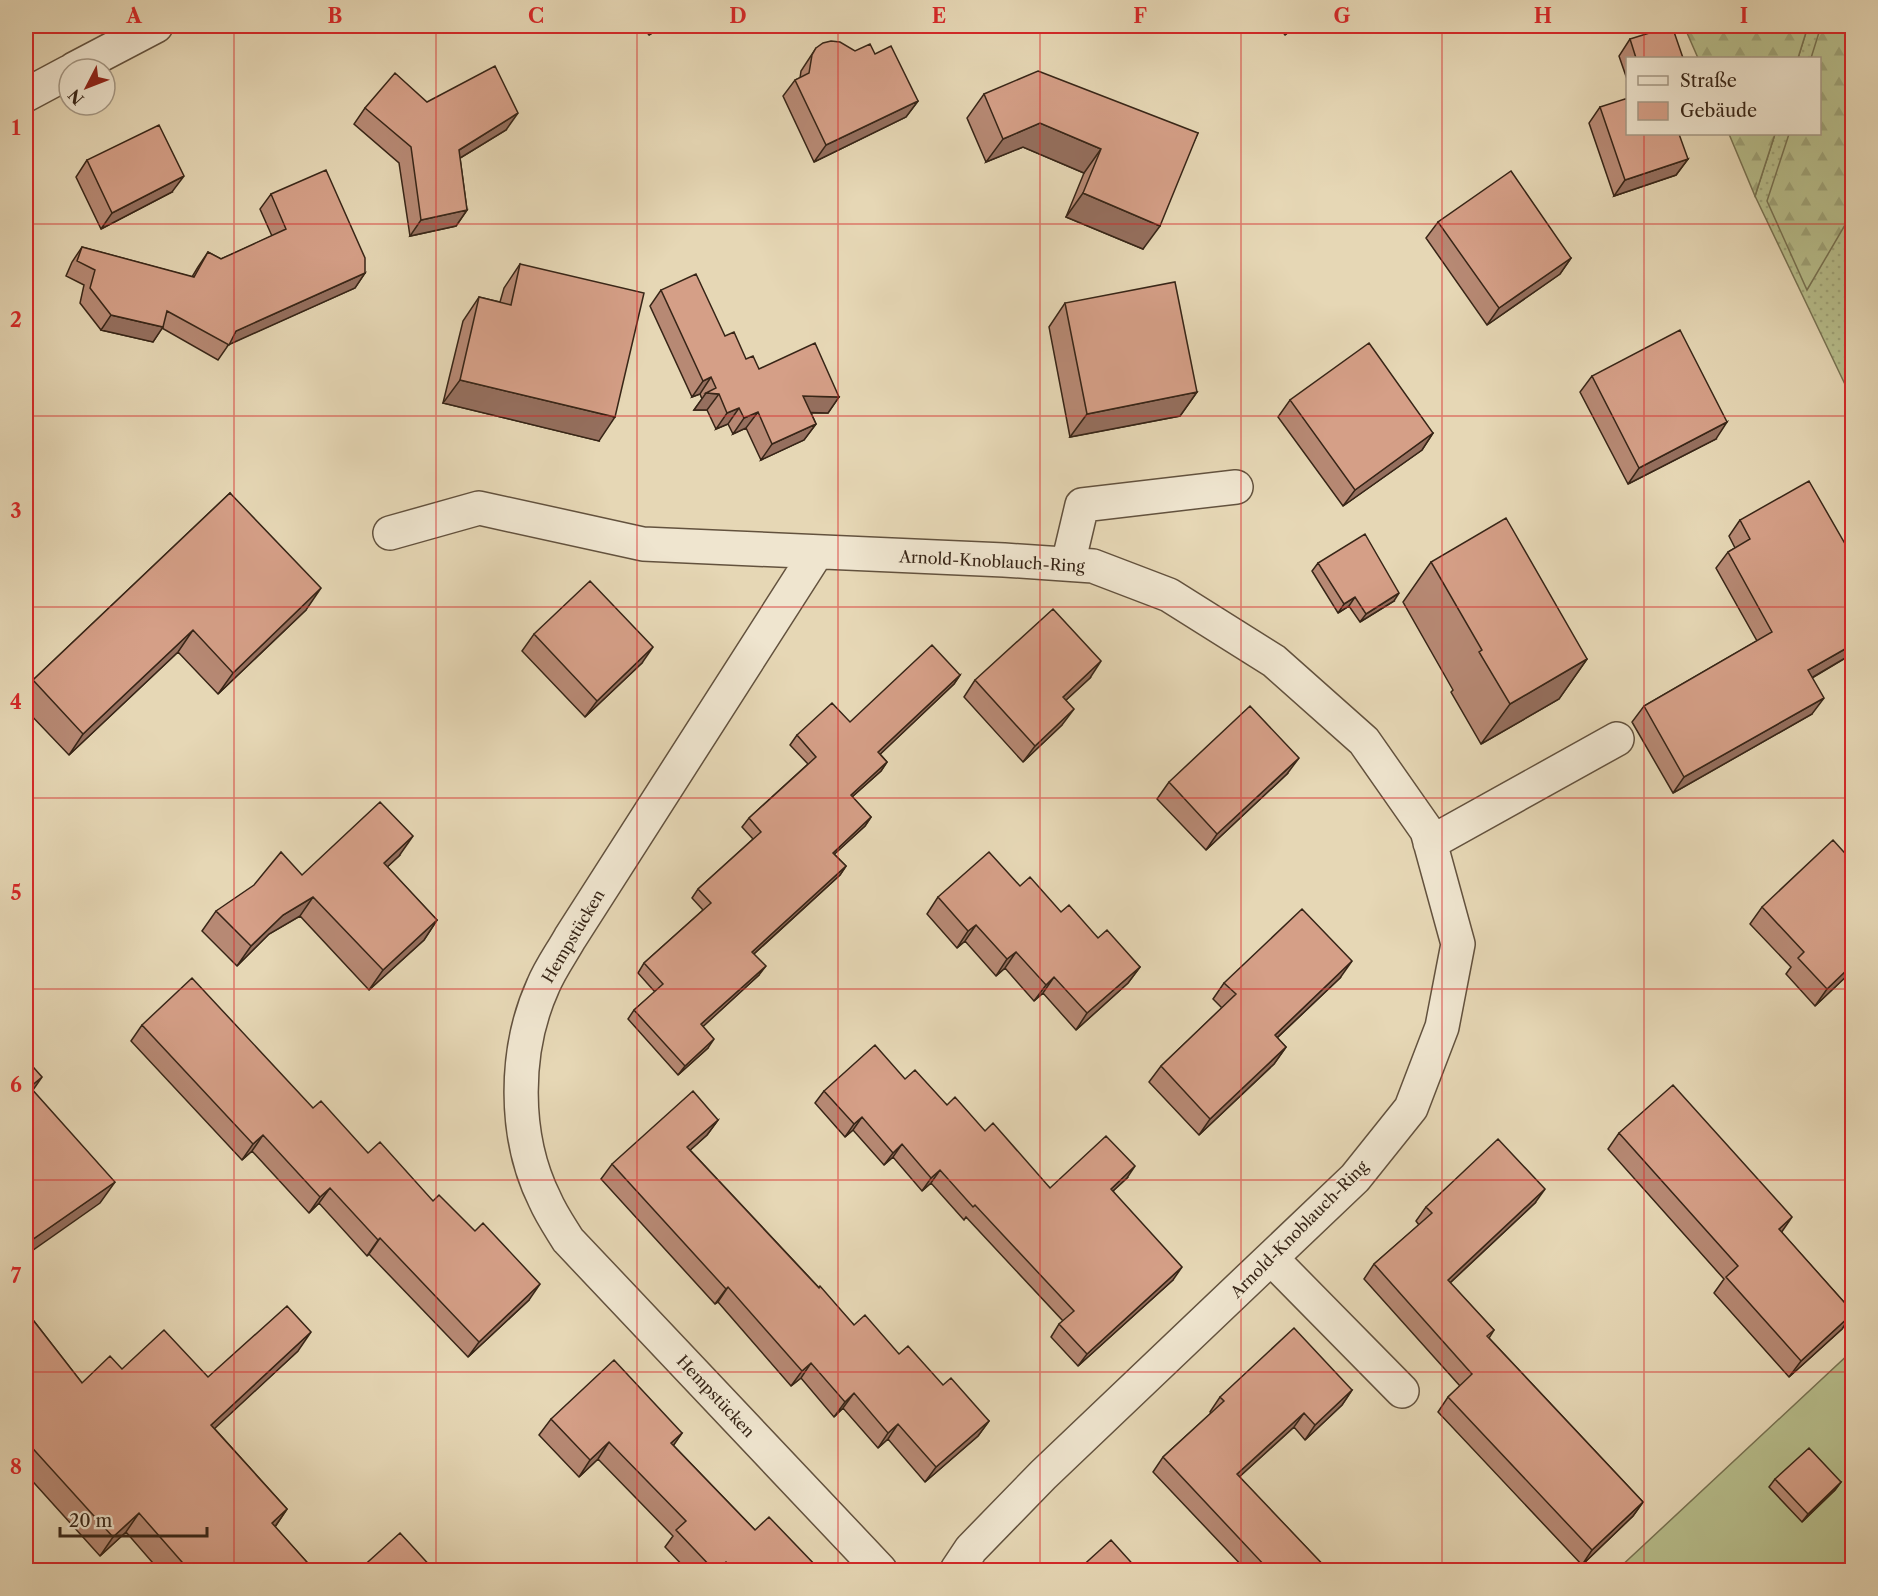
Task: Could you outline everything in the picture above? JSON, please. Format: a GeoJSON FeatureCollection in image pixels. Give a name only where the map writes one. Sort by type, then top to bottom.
{"type":"FeatureCollection","features":[{"type":"Feature","properties":{"kind":"street"},"geometry":{"type":"LineString","coordinates":[[97,57],[156,26]]}},
{"type":"Feature","properties":{"kind":"street"},"geometry":{"type":"LineString","coordinates":[[26,95],[57,78]]}},
{"type":"Feature","properties":{"kind":"street"},"geometry":{"type":"LineString","coordinates":[[1068,564],[1082,505],[1236,487]]}},
{"type":"Feature","properties":{"kind":"street","name":"Arnold-Knoblauch-Ring"},"geometry":{"type":"LineString","coordinates":[[390,533],[479,508],[643,544],[1093,566],[1170,595],[1274,661],[1364,741],[1427,831],[1458,944],[1442,1027],[1411,1108],[1355,1178],[1043,1475],[971,1549],[957,1570]]}},
{"type":"Feature","properties":{"kind":"street","name":"Hempstücken"},"geometry":{"type":"LineString","coordinates":[[817,552],[570,938],[543,986],[527,1034],[520,1078],[522,1122],[532,1166],[544,1199],[568,1240],[880,1570]]}},
{"type":"Feature","properties":{"kind":"street"},"geometry":{"type":"LineString","coordinates":[[1431,843],[1617,739]]}},
{"type":"Feature","properties":{"kind":"street"},"geometry":{"type":"LineString","coordinates":[[1271,1258],[1402,1391]]}},
{"type":"Feature","properties":{"kind":"green space"},"geometry":{"type":"Polygon","coordinates":[[[1684,26],[1808,26],[1798,57],[1698,57],[1684,26]]]}},
{"type":"Feature","properties":{"kind":"green space"},"geometry":{"type":"Polygon","coordinates":[[[1808,26],[1852,26],[1852,399],[1755,196],[1775,135],[1821,135],[1821,57],[1798,57],[1808,26]]]}},
{"type":"Feature","properties":{"kind":"green space"},"geometry":{"type":"Polygon","coordinates":[[[1821,26],[1852,26],[1852,213],[1807,290],[1767,201],[1789,135],[1821,135],[1821,57],[1811,57],[1821,26]]]}},
{"type":"Feature","properties":{"kind":"green space"},"geometry":{"type":"Polygon","coordinates":[[[1729,135],[1775,135],[1755,196],[1729,135]]]}},
{"type":"Feature","properties":{"kind":"green space"},"geometry":{"type":"Polygon","coordinates":[[[1852,1351],[1852,1570],[1617,1570],[1852,1351]]]}},
{"type":"Feature","properties":{"kind":"building"},"geometry":{"type":"Polygon","coordinates":[[[1672,26],[1683,57],[1636,57],[1630,39],[1672,26]]]}},
{"type":"Feature","properties":{"kind":"building"},"geometry":{"type":"Polygon","coordinates":[[[831,41],[840,42],[855,51],[870,44],[875,54],[891,46],[918,101],[826,145],[795,80],[809,73],[812,55],[816,48],[831,41]]]}},
{"type":"Feature","properties":{"kind":"building"},"geometry":{"type":"Polygon","coordinates":[[[495,66],[518,113],[459,150],[467,210],[421,220],[411,147],[365,108],[395,73],[427,102],[495,66]]]}},
{"type":"Feature","properties":{"kind":"building"},"geometry":{"type":"Polygon","coordinates":[[[1038,71],[1198,133],[1160,226],[1083,193],[1101,149],[1040,123],[1003,139],[984,94],[1038,71]]]}},
{"type":"Feature","properties":{"kind":"building"},"geometry":{"type":"Polygon","coordinates":[[[1626,99],[1626,135],[1679,135],[1688,159],[1625,180],[1600,107],[1626,99]]]}},
{"type":"Feature","properties":{"kind":"building"},"geometry":{"type":"Polygon","coordinates":[[[159,125],[184,176],[112,213],[87,160],[159,125]]]}},
{"type":"Feature","properties":{"kind":"building"},"geometry":{"type":"Polygon","coordinates":[[[326,170],[365,258],[365,273],[236,331],[229,345],[167,311],[163,327],[111,315],[90,288],[95,270],[77,261],[82,247],[194,277],[208,252],[221,259],[286,229],[271,194],[326,170]]]}},
{"type":"Feature","properties":{"kind":"building"},"geometry":{"type":"Polygon","coordinates":[[[1511,171],[1571,258],[1499,308],[1438,222],[1511,171]]]}},
{"type":"Feature","properties":{"kind":"building"},"geometry":{"type":"Polygon","coordinates":[[[26,245],[31,257],[26,259],[26,245]]]}},
{"type":"Feature","properties":{"kind":"building"},"geometry":{"type":"Polygon","coordinates":[[[520,264],[644,293],[615,417],[460,380],[479,297],[511,305],[520,264]]]}},
{"type":"Feature","properties":{"kind":"building"},"geometry":{"type":"Polygon","coordinates":[[[696,274],[725,336],[734,332],[746,359],[753,356],[759,369],[815,343],[839,397],[803,396],[816,424],[772,444],[758,412],[744,418],[739,408],[727,413],[719,394],[706,393],[716,388],[711,377],[703,381],[661,290],[696,274]]]}},
{"type":"Feature","properties":{"kind":"building"},"geometry":{"type":"Polygon","coordinates":[[[1175,282],[1197,392],[1087,414],[1065,303],[1175,282]]]}},
{"type":"Feature","properties":{"kind":"building"},"geometry":{"type":"Polygon","coordinates":[[[1680,330],[1727,422],[1639,468],[1592,376],[1680,330]]]}},
{"type":"Feature","properties":{"kind":"building"},"geometry":{"type":"Polygon","coordinates":[[[1369,343],[1433,433],[1355,490],[1290,400],[1369,343]]]}},
{"type":"Feature","properties":{"kind":"building"},"geometry":{"type":"Polygon","coordinates":[[[1809,481],[1852,556],[1852,645],[1808,670],[1824,698],[1684,777],[1644,706],[1772,632],[1728,552],[1750,539],[1740,520],[1809,481]]]}},
{"type":"Feature","properties":{"kind":"building"},"geometry":{"type":"Polygon","coordinates":[[[230,493],[321,588],[233,673],[193,630],[83,734],[33,680],[230,493]]]}},
{"type":"Feature","properties":{"kind":"building"},"geometry":{"type":"Polygon","coordinates":[[[1506,518],[1587,659],[1510,704],[1479,652],[1482,650],[1431,562],[1506,518]]]}},
{"type":"Feature","properties":{"kind":"building"},"geometry":{"type":"Polygon","coordinates":[[[1365,534],[1399,593],[1366,614],[1355,597],[1344,604],[1318,563],[1365,534]]]}},
{"type":"Feature","properties":{"kind":"building"},"geometry":{"type":"Polygon","coordinates":[[[590,581],[653,647],[597,701],[534,634],[590,581]]]}},
{"type":"Feature","properties":{"kind":"building"},"geometry":{"type":"Polygon","coordinates":[[[1053,609],[1101,661],[1063,697],[1074,709],[1035,746],[975,680],[1053,609]]]}},
{"type":"Feature","properties":{"kind":"building"},"geometry":{"type":"Polygon","coordinates":[[[932,645],[960,675],[878,752],[887,762],[851,795],[871,817],[833,853],[846,866],[752,952],[766,966],[701,1024],[714,1039],[685,1066],[634,1010],[663,984],[644,963],[711,903],[698,889],[761,832],[749,818],[816,757],[797,735],[832,703],[850,722],[932,645]]]}},
{"type":"Feature","properties":{"kind":"building"},"geometry":{"type":"Polygon","coordinates":[[[1250,706],[1299,758],[1217,834],[1169,782],[1250,706]]]}},
{"type":"Feature","properties":{"kind":"building"},"geometry":{"type":"Polygon","coordinates":[[[380,802],[413,836],[384,863],[437,920],[383,970],[313,897],[283,915],[251,946],[216,911],[254,885],[281,852],[302,875],[380,802]]]}},
{"type":"Feature","properties":{"kind":"building"},"geometry":{"type":"Polygon","coordinates":[[[1833,840],[1852,861],[1852,965],[1827,989],[1798,958],[1804,952],[1762,907],[1833,840]]]}},
{"type":"Feature","properties":{"kind":"building"},"geometry":{"type":"Polygon","coordinates":[[[989,852],[1020,886],[1030,877],[1061,912],[1069,905],[1098,938],[1107,930],[1140,967],[1087,1013],[1054,977],[1046,985],[1016,952],[1007,959],[976,925],[968,931],[938,897],[989,852]]]}},
{"type":"Feature","properties":{"kind":"building"},"geometry":{"type":"Polygon","coordinates":[[[1302,909],[1352,961],[1275,1035],[1286,1047],[1210,1119],[1161,1066],[1236,994],[1224,983],[1302,909]]]}},
{"type":"Feature","properties":{"kind":"building"},"geometry":{"type":"Polygon","coordinates":[[[192,978],[313,1108],[321,1101],[368,1153],[380,1142],[433,1201],[439,1195],[475,1231],[483,1223],[540,1284],[479,1342],[330,1188],[320,1197],[263,1135],[253,1144],[142,1025],[192,978]]]}},
{"type":"Feature","properties":{"kind":"building"},"geometry":{"type":"Polygon","coordinates":[[[875,1045],[905,1079],[915,1070],[947,1105],[955,1097],[985,1131],[993,1123],[1050,1188],[1106,1136],[1135,1166],[1111,1189],[1182,1267],[1087,1354],[1059,1324],[1074,1311],[940,1170],[931,1178],[902,1144],[893,1153],[862,1117],[854,1124],[824,1091],[875,1045]]]}},
{"type":"Feature","properties":{"kind":"building"},"geometry":{"type":"Polygon","coordinates":[[[26,1059],[42,1077],[30,1087],[115,1182],[26,1244],[26,1059]]]}},
{"type":"Feature","properties":{"kind":"building"},"geometry":{"type":"Polygon","coordinates":[[[1673,1085],[1792,1217],[1779,1229],[1852,1311],[1852,1314],[1801,1361],[1726,1277],[1738,1266],[1619,1133],[1673,1085]]]}},
{"type":"Feature","properties":{"kind":"building"},"geometry":{"type":"Polygon","coordinates":[[[693,1091],[718,1120],[687,1147],[819,1288],[820,1286],[854,1325],[865,1315],[899,1354],[908,1346],[943,1385],[951,1378],[989,1421],[936,1467],[898,1424],[888,1433],[854,1393],[845,1402],[811,1363],[802,1371],[728,1287],[726,1289],[612,1164],[693,1091]]]}},
{"type":"Feature","properties":{"kind":"building"},"geometry":{"type":"Polygon","coordinates":[[[1498,1139],[1545,1189],[1448,1280],[1494,1330],[1487,1336],[1643,1502],[1592,1550],[1448,1397],[1472,1374],[1374,1264],[1432,1213],[1426,1207],[1498,1139]]]}},
{"type":"Feature","properties":{"kind":"building"},"geometry":{"type":"Polygon","coordinates":[[[287,1306],[311,1332],[211,1425],[287,1509],[272,1523],[314,1570],[189,1570],[139,1513],[113,1537],[26,1441],[26,1311],[82,1383],[110,1356],[122,1369],[164,1330],[208,1377],[287,1306]]]}},
{"type":"Feature","properties":{"kind":"building"},"geometry":{"type":"Polygon","coordinates":[[[1294,1328],[1352,1390],[1315,1425],[1304,1413],[1237,1474],[1328,1570],[1264,1570],[1267,1568],[1163,1457],[1224,1401],[1220,1397],[1294,1328]]]}},
{"type":"Feature","properties":{"kind":"building"},"geometry":{"type":"Polygon","coordinates":[[[614,1360],[682,1433],[671,1443],[755,1530],[769,1517],[817,1567],[813,1570],[734,1570],[726,1562],[714,1570],[676,1530],[686,1521],[609,1442],[590,1460],[551,1419],[614,1360]]]}},
{"type":"Feature","properties":{"kind":"building"},"geometry":{"type":"Polygon","coordinates":[[[1809,1448],[1841,1482],[1808,1514],[1775,1479],[1809,1448]]]}},
{"type":"Feature","properties":{"kind":"building"},"geometry":{"type":"Polygon","coordinates":[[[400,1533],[434,1570],[359,1570],[400,1533]]]}},
{"type":"Feature","properties":{"kind":"building"},"geometry":{"type":"Polygon","coordinates":[[[1111,1540],[1138,1570],[1078,1570],[1111,1540]]]}}]}
